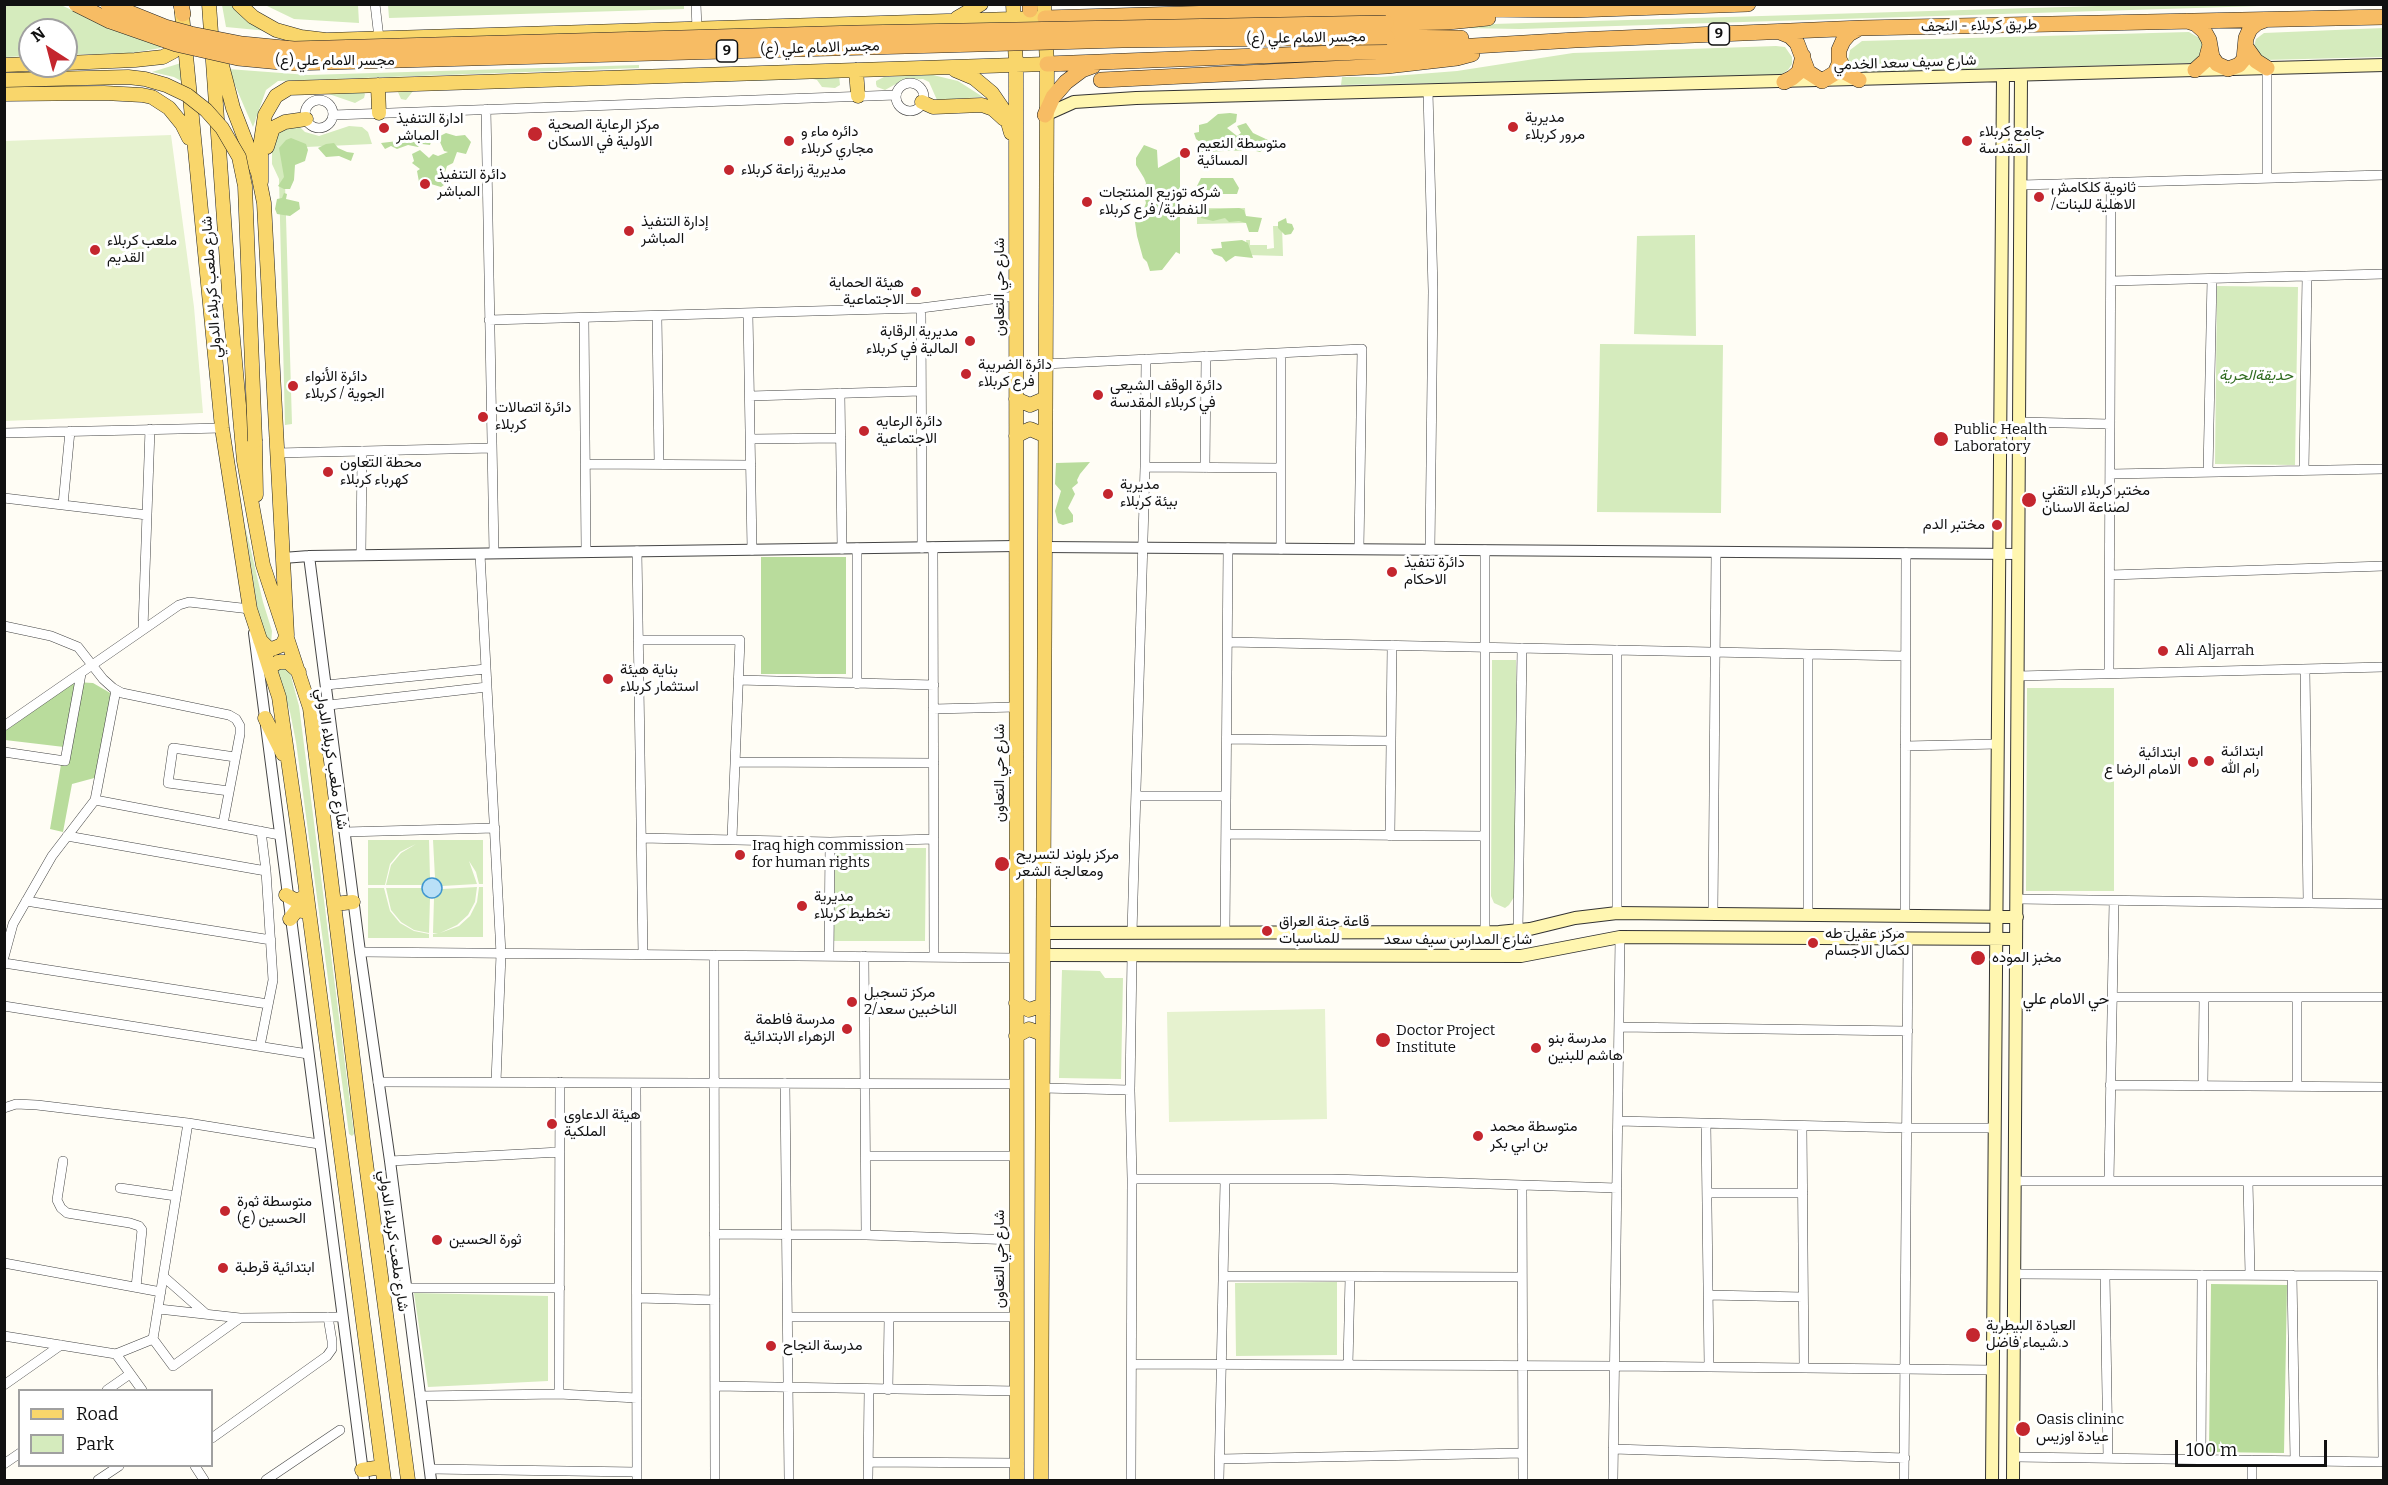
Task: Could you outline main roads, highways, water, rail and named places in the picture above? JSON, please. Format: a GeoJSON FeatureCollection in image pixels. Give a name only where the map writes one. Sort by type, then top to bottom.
{"type":"FeatureCollection","features":[{"type":"Feature","properties":{"kind":"highway","name":"مجسر الامام علي (ع)"},"geometry":{"type":"LineString","coordinates":[[76,4],[110,21],[184,46],[238,58],[291,63],[1122,40],[1387,30],[1448,21],[1572,10]]}},
{"type":"Feature","properties":{"kind":"highway"},"geometry":{"type":"LineString","coordinates":[[1086,4],[1103,12],[1126,15]]}},
{"type":"Feature","properties":{"kind":"highway","name":"9"},"geometry":{"type":"LineString","coordinates":[[1572,10],[1748,4]]}},
{"type":"Feature","properties":{"kind":"highway","name":"مجسر الامام علي (ع)"},"geometry":{"type":"LineString","coordinates":[[114,6],[165,27],[214,40],[274,48],[334,50],[892,33],[1387,30],[1575,40]]}},
{"type":"Feature","properties":{"kind":"highway"},"geometry":{"type":"LineString","coordinates":[[1037,9],[1126,15],[1388,8],[1572,10]]}},
{"type":"Feature","properties":{"kind":"highway"},"geometry":{"type":"LineString","coordinates":[[1154,15],[1157,61]]}},
{"type":"Feature","properties":{"kind":"highway","name":"طريق كربلاء - النجف"},"geometry":{"type":"LineString","coordinates":[[1575,40],[1862,28],[2384,17]]}},
{"type":"Feature","properties":{"kind":"highway"},"geometry":{"type":"LineString","coordinates":[[2186,21],[2196,24],[2204,31],[2214,61],[2228,69],[2241,62],[2250,29],[2265,20]]}},
{"type":"Feature","properties":{"kind":"highway"},"geometry":{"type":"LineString","coordinates":[[1777,32],[1794,39],[1800,47],[1808,72],[1822,81],[1835,73],[1840,45],[1845,37],[1862,28]]}},
{"type":"Feature","properties":{"kind":"highway"},"geometry":{"type":"LineString","coordinates":[[1047,64],[1157,61],[1575,40]]}},
{"type":"Feature","properties":{"kind":"highway"},"geometry":{"type":"LineString","coordinates":[[1101,80],[1387,66],[1457,58],[1507,45]]}},
{"type":"Feature","properties":{"kind":"highway"},"geometry":{"type":"LineString","coordinates":[[2195,70],[2206,60],[2210,45]]}},
{"type":"Feature","properties":{"kind":"highway"},"geometry":{"type":"LineString","coordinates":[[2246,47],[2256,61],[2267,68]]}},
{"type":"Feature","properties":{"kind":"highway"},"geometry":{"type":"LineString","coordinates":[[1784,82],[1799,72],[1803,56]]}},
{"type":"Feature","properties":{"kind":"highway"},"geometry":{"type":"LineString","coordinates":[[1839,59],[1846,73],[1859,80]]}},
{"type":"Feature","properties":{"kind":"highway"},"geometry":{"type":"LineString","coordinates":[[1045,116],[1053,97],[1073,76],[1091,66],[1110,63]]}},
{"type":"Feature","properties":{"kind":"main road"},"geometry":{"type":"LineString","coordinates":[[239,4],[264,24],[301,38],[326,40],[1015,19],[1037,9],[1047,64],[1041,1480]]}},
{"type":"Feature","properties":{"kind":"main road"},"geometry":{"type":"LineString","coordinates":[[943,21],[960,17],[981,4]]}},
{"type":"Feature","properties":{"kind":"main road","name":"شارع حي التعاون"},"geometry":{"type":"LineString","coordinates":[[1013,4],[1016,65],[1017,1480]]}},
{"type":"Feature","properties":{"kind":"main road","name":"شارع ملعب كربلاء الدولي"},"geometry":{"type":"LineString","coordinates":[[182,8],[222,428],[250,609],[279,698],[383,1474]]}},
{"type":"Feature","properties":{"kind":"main road"},"geometry":{"type":"LineString","coordinates":[[209,8],[233,108],[253,156],[261,182],[264,203],[287,635],[282,645],[272,649],[267,648],[260,640]]}},
{"type":"Feature","properties":{"kind":"main road","name":"شارع ملعب كربلاء الدولي"},"geometry":{"type":"LineString","coordinates":[[209,8],[238,404],[247,483],[261,554],[311,716],[363,1141],[408,1480]]}},
{"type":"Feature","properties":{"kind":"main road"},"geometry":{"type":"LineString","coordinates":[[677,29],[667,49],[670,63],[679,74]]}},
{"type":"Feature","properties":{"kind":"main road"},"geometry":{"type":"LineString","coordinates":[[639,30],[651,41],[653,57],[651,64],[639,76]]}},
{"type":"Feature","properties":{"kind":"main road"},"geometry":{"type":"LineString","coordinates":[[78,62],[163,57],[178,46],[184,35]]}},
{"type":"Feature","properties":{"kind":"main road"},"geometry":{"type":"LineString","coordinates":[[104,93],[114,84],[116,76],[114,68],[108,61]]}},
{"type":"Feature","properties":{"kind":"main road"},"geometry":{"type":"LineString","coordinates":[[261,182],[262,126],[265,115],[276,96],[289,88],[1047,64]]}},
{"type":"Feature","properties":{"kind":"main road","name":"شارع سيف سعد الخدمي"},"geometry":{"type":"LineString","coordinates":[[1045,116],[1057,109],[1082,101],[2384,65]]}},
{"type":"Feature","properties":{"kind":"main road"},"geometry":{"type":"LineString","coordinates":[[941,67],[969,75],[988,88],[1002,106],[1016,154]]}},
{"type":"Feature","properties":{"kind":"main road"},"geometry":{"type":"LineString","coordinates":[[856,70],[858,96]]}},
{"type":"Feature","properties":{"kind":"main road"},"geometry":{"type":"LineString","coordinates":[[2013,1480],[2021,75]]}},
{"type":"Feature","properties":{"kind":"main road"},"geometry":{"type":"LineString","coordinates":[[1992,1480],[2003,76]]}},
{"type":"Feature","properties":{"kind":"main road"},"geometry":{"type":"LineString","coordinates":[[4,80],[128,77],[166,85],[200,104],[222,128],[238,157],[245,186],[261,554]]}},
{"type":"Feature","properties":{"kind":"main road"},"geometry":{"type":"LineString","coordinates":[[378,86],[379,113]]}},
{"type":"Feature","properties":{"kind":"main road"},"geometry":{"type":"LineString","coordinates":[[4,94],[142,94],[161,102],[182,124],[194,151]]}},
{"type":"Feature","properties":{"kind":"main road"},"geometry":{"type":"LineString","coordinates":[[922,102],[933,107],[988,106],[1001,115],[1010,128]]}},
{"type":"Feature","properties":{"kind":"main road"},"geometry":{"type":"LineString","coordinates":[[264,203],[270,132],[279,124],[306,119]]}},
{"type":"Feature","properties":{"kind":"main road"},"geometry":{"type":"LineString","coordinates":[[1016,399],[1030,405],[1044,399]]}},
{"type":"Feature","properties":{"kind":"main road"},"geometry":{"type":"LineString","coordinates":[[1016,436],[1030,429],[1044,435]]}},
{"type":"Feature","properties":{"kind":"main road"},"geometry":{"type":"LineString","coordinates":[[270,668],[278,662],[288,662],[299,672]]}},
{"type":"Feature","properties":{"kind":"main road"},"geometry":{"type":"LineString","coordinates":[[265,718],[288,764]]}},
{"type":"Feature","properties":{"kind":"main road"},"geometry":{"type":"LineString","coordinates":[[286,895],[298,900],[306,895]]}},
{"type":"Feature","properties":{"kind":"main road"},"geometry":{"type":"LineString","coordinates":[[334,904],[353,902]]}},
{"type":"Feature","properties":{"kind":"main road"},"geometry":{"type":"LineString","coordinates":[[290,919],[297,910],[309,912]]}},
{"type":"Feature","properties":{"kind":"main road","name":"شارع المدارس سيف سعد"},"geometry":{"type":"LineString","coordinates":[[1043,933],[1518,931],[1575,918],[1617,913],[2017,917]]}},
{"type":"Feature","properties":{"kind":"main road"},"geometry":{"type":"LineString","coordinates":[[1857,938],[1863,924],[1858,915]]}},
{"type":"Feature","properties":{"kind":"main road"},"geometry":{"type":"LineString","coordinates":[[1878,938],[1875,929],[1878,919],[1882,916]]}},
{"type":"Feature","properties":{"kind":"main road"},"geometry":{"type":"LineString","coordinates":[[1267,955],[1273,946],[1269,932]]}},
{"type":"Feature","properties":{"kind":"main road"},"geometry":{"type":"LineString","coordinates":[[1294,955],[1290,941],[1295,932]]}},
{"type":"Feature","properties":{"kind":"main road","name":"شارع المدارس سيف سعد"},"geometry":{"type":"LineString","coordinates":[[1043,955],[1521,956],[1552,952],[1620,937],[2016,939]]}},
{"type":"Feature","properties":{"kind":"main road"},"geometry":{"type":"LineString","coordinates":[[1016,1003],[1029,1010],[1042,1005]]}},
{"type":"Feature","properties":{"kind":"main road"},"geometry":{"type":"LineString","coordinates":[[1016,1036],[1029,1029],[1042,1034]]}},
{"type":"Feature","properties":{"kind":"main road"},"geometry":{"type":"LineString","coordinates":[[340,1147],[353,1149],[363,1141]]}},
{"type":"Feature","properties":{"kind":"main road"},"geometry":{"type":"LineString","coordinates":[[344,1173],[355,1167],[367,1170]]}},
{"type":"Feature","properties":{"kind":"main road"},"geometry":{"type":"LineString","coordinates":[[1993,1300],[2005,1302],[2014,1298]]}},
{"type":"Feature","properties":{"kind":"main road"},"geometry":{"type":"LineString","coordinates":[[1993,1322],[2003,1319],[2014,1324]]}},
{"type":"Feature","properties":{"kind":"main road"},"geometry":{"type":"LineString","coordinates":[[363,1475],[383,1474]]}},
{"type":"Feature","properties":{"kind":"water"},"geometry":{"type":"Polygon","coordinates":[[[432,878],[439,881],[442,888],[439,895],[432,898],[425,895],[422,888],[425,881],[432,878]]]}},
{"type":"Feature","properties":{"kind":"place","name":"مديرية مرور كربلاء"},"geometry":{"type":"Point","coordinates":[1513,127]}},
{"type":"Feature","properties":{"kind":"place","name":"ادارة التنفيذ المباشر"},"geometry":{"type":"Point","coordinates":[384,128]}},
{"type":"Feature","properties":{"kind":"place","name":"مركز الرعاية الصحية الاولية في الاسكان"},"geometry":{"type":"Point","coordinates":[535,134]}},
{"type":"Feature","properties":{"kind":"place","name":"دائره ماء و مجاري كربلاء"},"geometry":{"type":"Point","coordinates":[789,141]}},
{"type":"Feature","properties":{"kind":"place","name":"جامع كربلاء المقدسة"},"geometry":{"type":"Point","coordinates":[1967,141]}},
{"type":"Feature","properties":{"kind":"place","name":"متوسطة النعيم المسائية"},"geometry":{"type":"Point","coordinates":[1185,153]}},
{"type":"Feature","properties":{"kind":"place","name":"مديرية زراعة كربلاء"},"geometry":{"type":"Point","coordinates":[729,170]}},
{"type":"Feature","properties":{"kind":"place","name":"دائرة التنفيذ المباشر"},"geometry":{"type":"Point","coordinates":[425,184]}},
{"type":"Feature","properties":{"kind":"place","name":"ثانوية كلكامش /الاهلية للبنات"},"geometry":{"type":"Point","coordinates":[2039,197]}},
{"type":"Feature","properties":{"kind":"place","name":"شركه توزيع المنتجات النفطية/ فرع كربلاء"},"geometry":{"type":"Point","coordinates":[1087,202]}},
{"type":"Feature","properties":{"kind":"place","name":"إدارة التنفيذ المباشر"},"geometry":{"type":"Point","coordinates":[629,231]}},
{"type":"Feature","properties":{"kind":"place","name":"ملعب كربلاء القديم"},"geometry":{"type":"Point","coordinates":[95,250]}},
{"type":"Feature","properties":{"kind":"place","name":"هيئة الحماية الاجتماعية"},"geometry":{"type":"Point","coordinates":[916,292]}},
{"type":"Feature","properties":{"kind":"place","name":"مديرية الرقابة المالية في كربلاء"},"geometry":{"type":"Point","coordinates":[970,341]}},
{"type":"Feature","properties":{"kind":"place","name":"دائرة الضريبة فرع كربلاء"},"geometry":{"type":"Point","coordinates":[966,374]}},
{"type":"Feature","properties":{"kind":"place","name":"دائرة الأنواء الجوية / كربلاء"},"geometry":{"type":"Point","coordinates":[293,386]}},
{"type":"Feature","properties":{"kind":"place","name":"دائرة الوقف الشيعي في كربلاء المقدسة"},"geometry":{"type":"Point","coordinates":[1098,395]}},
{"type":"Feature","properties":{"kind":"place","name":"دائرة اتصالات كربلاء"},"geometry":{"type":"Point","coordinates":[483,417]}},
{"type":"Feature","properties":{"kind":"place","name":"دائرة الرعايه الاجتماعية"},"geometry":{"type":"Point","coordinates":[864,431]}},
{"type":"Feature","properties":{"kind":"place","name":"Public Health Laboratory"},"geometry":{"type":"Point","coordinates":[1941,439]}},
{"type":"Feature","properties":{"kind":"place","name":"محطة التعاون كهرباء كربلاء"},"geometry":{"type":"Point","coordinates":[328,472]}},
{"type":"Feature","properties":{"kind":"place","name":"مديرية بيئة كربلاء"},"geometry":{"type":"Point","coordinates":[1108,494]}},
{"type":"Feature","properties":{"kind":"place","name":"مختبر كربلاء التقني لصناعة الاسنان"},"geometry":{"type":"Point","coordinates":[2029,500]}},
{"type":"Feature","properties":{"kind":"place","name":"مختبر الدم"},"geometry":{"type":"Point","coordinates":[1997,525]}},
{"type":"Feature","properties":{"kind":"place","name":"دائرة تنفيذ الاحكام"},"geometry":{"type":"Point","coordinates":[1392,572]}},
{"type":"Feature","properties":{"kind":"place","name":"Ali Aljarrah"},"geometry":{"type":"Point","coordinates":[2163,651]}},
{"type":"Feature","properties":{"kind":"place","name":"بناية هيئة استثمار كربلاء"},"geometry":{"type":"Point","coordinates":[608,679]}},
{"type":"Feature","properties":{"kind":"place","name":"ابتدائية رام الله"},"geometry":{"type":"Point","coordinates":[2209,761]}},
{"type":"Feature","properties":{"kind":"place","name":"ابتدائية الامام الرضا ع"},"geometry":{"type":"Point","coordinates":[2193,762]}},
{"type":"Feature","properties":{"kind":"place","name":"Iraq high commission for human rights"},"geometry":{"type":"Point","coordinates":[740,855]}},
{"type":"Feature","properties":{"kind":"place","name":"مركز بلوند لتسريح ومعالجة الشعر"},"geometry":{"type":"Point","coordinates":[1002,864]}},
{"type":"Feature","properties":{"kind":"place","name":"مديرية تخطيط كربلاء"},"geometry":{"type":"Point","coordinates":[802,906]}},
{"type":"Feature","properties":{"kind":"place","name":"قاعة جنة العراق للمناسبات"},"geometry":{"type":"Point","coordinates":[1267,931]}},
{"type":"Feature","properties":{"kind":"place","name":"مركز عقيل طه لكمال الاجسام"},"geometry":{"type":"Point","coordinates":[1813,943]}},
{"type":"Feature","properties":{"kind":"place","name":"مخبز الموده"},"geometry":{"type":"Point","coordinates":[1978,958]}},
{"type":"Feature","properties":{"kind":"place","name":"مركز تسجيل الناخبين سعد/2"},"geometry":{"type":"Point","coordinates":[852,1002]}},
{"type":"Feature","properties":{"kind":"place","name":"مدرسة فاطمة الزهراء الابتدائية"},"geometry":{"type":"Point","coordinates":[847,1029]}},
{"type":"Feature","properties":{"kind":"place","name":"Doctor Project Institute"},"geometry":{"type":"Point","coordinates":[1383,1040]}},
{"type":"Feature","properties":{"kind":"place","name":"مدرسة بنو هاشم للبنين"},"geometry":{"type":"Point","coordinates":[1536,1048]}},
{"type":"Feature","properties":{"kind":"place","name":"هيئة الدعاوى الملكية"},"geometry":{"type":"Point","coordinates":[552,1124]}},
{"type":"Feature","properties":{"kind":"place","name":"متوسطة محمد بن ابي بكر"},"geometry":{"type":"Point","coordinates":[1478,1136]}},
{"type":"Feature","properties":{"kind":"place","name":"متوسطة ثورة الحسين (ع)"},"geometry":{"type":"Point","coordinates":[225,1211]}},
{"type":"Feature","properties":{"kind":"place","name":"ثورة الحسين"},"geometry":{"type":"Point","coordinates":[437,1240]}},
{"type":"Feature","properties":{"kind":"place","name":"ابتدائية قرطبة"},"geometry":{"type":"Point","coordinates":[223,1268]}},
{"type":"Feature","properties":{"kind":"place","name":"العيادة البيطرية د.شيماء فاضل"},"geometry":{"type":"Point","coordinates":[1973,1335]}},
{"type":"Feature","properties":{"kind":"place","name":"مدرسة النجاح"},"geometry":{"type":"Point","coordinates":[771,1346]}},
{"type":"Feature","properties":{"kind":"place","name":"Oasis clininc عيادة اوزيس"},"geometry":{"type":"Point","coordinates":[2023,1429]}},
{"type":"Feature","properties":{"kind":"district","name":"حي الامام علي"},"geometry":{"type":"Point","coordinates":[2066,1000]}},
{"type":"Feature","properties":{"kind":"park label","name":"حديقةالحرية"},"geometry":{"type":"Point","coordinates":[2256,376]}}]}
